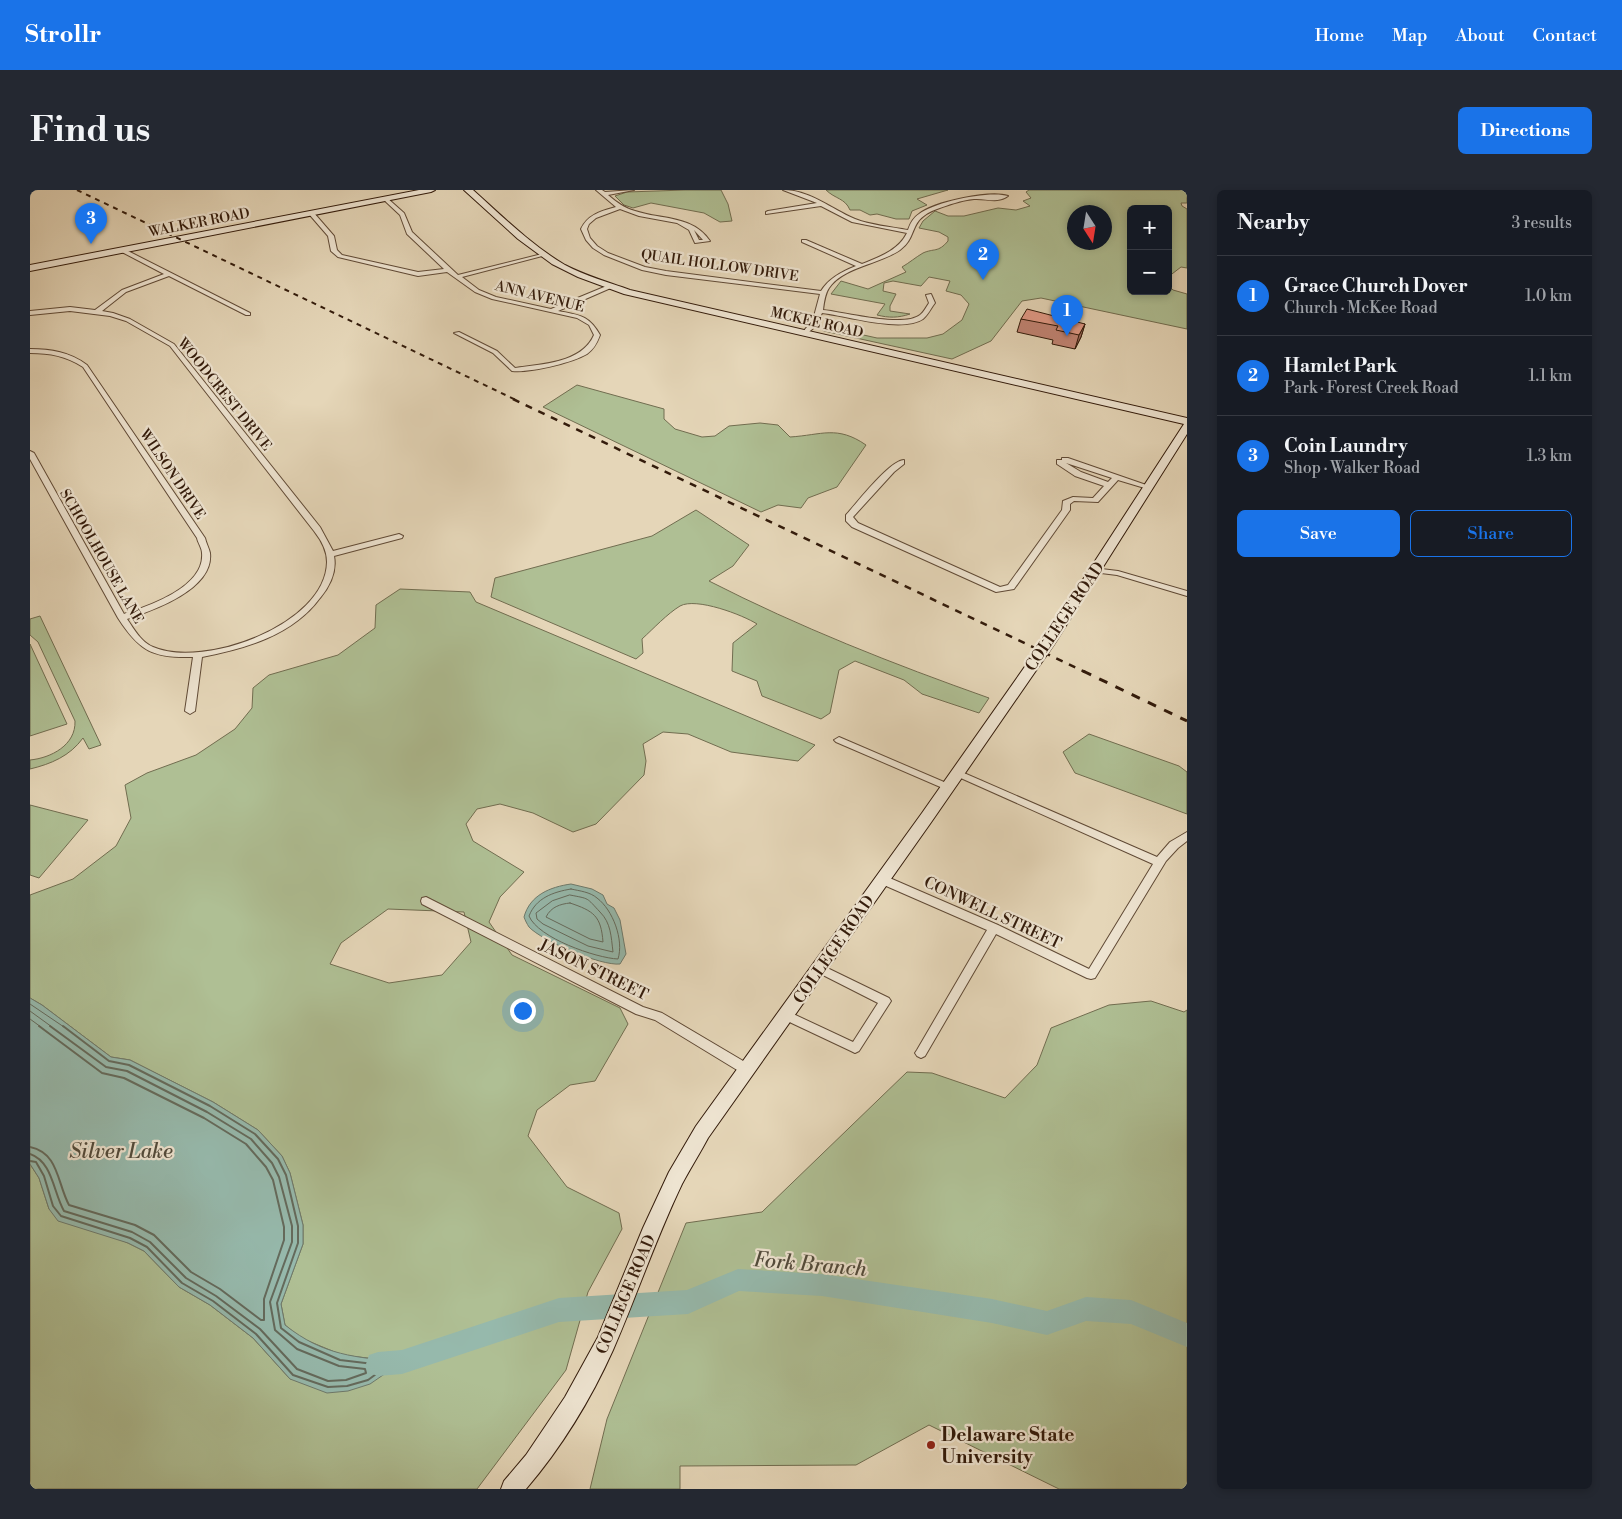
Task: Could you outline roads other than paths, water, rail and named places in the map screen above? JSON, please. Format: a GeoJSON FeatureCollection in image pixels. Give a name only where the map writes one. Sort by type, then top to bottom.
{"type":"FeatureCollection","features":[{"type":"Feature","properties":{"kind":"street","name":"WALKER ROAD"},"geometry":{"type":"LineString","coordinates":[[30,268],[431,190]]}},
{"type":"Feature","properties":{"kind":"street"},"geometry":{"type":"LineString","coordinates":[[601,192],[631,190]]}},
{"type":"Feature","properties":{"kind":"street"},"geometry":{"type":"LineString","coordinates":[[786,190],[802,194],[847,218],[862,223],[910,232]]}},
{"type":"Feature","properties":{"kind":"street","name":"MCKEE ROAD"},"geometry":{"type":"LineString","coordinates":[[466,191],[544,254],[573,272],[610,286],[666,302],[1187,421]]}},
{"type":"Feature","properties":{"kind":"street"},"geometry":{"type":"LineString","coordinates":[[601,192],[621,208],[638,214],[680,223],[698,229],[707,241],[704,243],[697,242],[692,229],[680,223]]}},
{"type":"Feature","properties":{"kind":"street"},"geometry":{"type":"LineString","coordinates":[[805,333],[816,321],[823,293],[836,278],[897,250],[908,238],[917,217],[922,213],[932,208],[973,197],[994,193],[1005,196],[999,199],[973,197]]}},
{"type":"Feature","properties":{"kind":"street","name":"ANN AVENUE"},"geometry":{"type":"LineString","coordinates":[[386,199],[402,214],[410,233],[448,270],[476,292],[579,317],[588,321],[596,332],[597,339],[593,346],[584,353],[564,361],[514,370],[495,352],[457,333]]}},
{"type":"Feature","properties":{"kind":"street"},"geometry":{"type":"LineString","coordinates":[[768,213],[822,204]]}},
{"type":"Feature","properties":{"kind":"street","name":"QUAIL HOLLOW DRIVE"},"geometry":{"type":"LineString","coordinates":[[621,208],[595,216],[587,222],[584,229],[594,246],[619,260],[666,273],[823,293]]}},
{"type":"Feature","properties":{"kind":"street"},"geometry":{"type":"LineString","coordinates":[[312,214],[328,232],[332,239],[334,251],[340,256],[418,274],[448,270]]}},
{"type":"Feature","properties":{"kind":"street"},"geometry":{"type":"LineString","coordinates":[[804,241],[862,266]]}},
{"type":"Feature","properties":{"kind":"street"},"geometry":{"type":"LineString","coordinates":[[122,250],[248,314]]}},
{"type":"Feature","properties":{"kind":"street"},"geometry":{"type":"LineString","coordinates":[[456,277],[544,254]]}},
{"type":"Feature","properties":{"kind":"street"},"geometry":{"type":"LineString","coordinates":[[98,311],[124,291],[169,274]]}},
{"type":"Feature","properties":{"kind":"street"},"geometry":{"type":"LineString","coordinates":[[552,311],[610,286]]}},
{"type":"Feature","properties":{"kind":"street"},"geometry":{"type":"LineString","coordinates":[[819,311],[839,312],[888,322],[909,321],[924,315],[932,303],[929,295]]}},
{"type":"Feature","properties":{"kind":"street","name":"WOODCREST DRIVE"},"geometry":{"type":"LineString","coordinates":[[30,313],[70,309],[98,311],[128,320],[172,345],[318,529],[331,554]]}},
{"type":"Feature","properties":{"kind":"street","name":"WILSON DRIVE"},"geometry":{"type":"LineString","coordinates":[[30,351],[55,352],[68,356],[85,366],[201,538],[206,552],[204,564],[193,582],[186,589],[151,608],[122,618]]}},
{"type":"Feature","properties":{"kind":"street","name":"COLLEGE ROAD"},"geometry":{"type":"LineString","coordinates":[[512,1489],[534,1463],[573,1405],[605,1344],[638,1261],[676,1178],[702,1132],[1046,646],[1187,426]]}},
{"type":"Feature","properties":{"kind":"street","name":"SCHOOLHOUSE LANE"},"geometry":{"type":"LineString","coordinates":[[30,453],[136,640],[150,649],[181,655],[198,655]]}},
{"type":"Feature","properties":{"kind":"street"},"geometry":{"type":"LineString","coordinates":[[1108,485],[1078,474],[1062,461],[1148,487]]}},
{"type":"Feature","properties":{"kind":"street"},"geometry":{"type":"LineString","coordinates":[[901,462],[891,470],[849,517],[850,521],[864,530],[999,590],[1011,587],[1066,510],[1066,503],[1073,499],[1093,501],[1117,477]]}},
{"type":"Feature","properties":{"kind":"street"},"geometry":{"type":"LineString","coordinates":[[190,711],[198,655],[243,646],[273,633],[301,614],[325,588],[332,566],[331,554],[399,536]]}},
{"type":"Feature","properties":{"kind":"street"},"geometry":{"type":"LineString","coordinates":[[1096,570],[1118,573],[1187,594]]}},
{"type":"Feature","properties":{"kind":"street"},"geometry":{"type":"LineString","coordinates":[[839,740],[952,780],[1159,862],[1174,845],[1187,836]]}},
{"type":"Feature","properties":{"kind":"street","name":"CONWELL STREET"},"geometry":{"type":"LineString","coordinates":[[881,879],[994,928],[1091,976],[1159,862]]}},
{"type":"Feature","properties":{"kind":"street","name":"JASON STREET"},"geometry":{"type":"LineString","coordinates":[[426,901],[640,1011],[658,1016],[746,1069]]}},
{"type":"Feature","properties":{"kind":"street"},"geometry":{"type":"LineString","coordinates":[[921,1053],[994,928]]}},
{"type":"Feature","properties":{"kind":"street"},"geometry":{"type":"LineString","coordinates":[[785,1015],[855,1048],[885,1001],[819,968]]}},
{"type":"Feature","properties":{"kind":"water"},"geometry":{"type":"Polygon","coordinates":[[[571,884],[592,889],[603,895],[607,904],[614,908],[620,920],[626,954],[620,964],[611,964],[572,952],[546,939],[528,926],[524,917],[527,909],[536,898],[548,890],[571,884]]]}},
{"type":"Feature","properties":{"kind":"water","name":"Silver Lake"},"geometry":{"type":"Polygon","coordinates":[[[30,998],[111,1057],[130,1060],[213,1102],[258,1130],[282,1156],[290,1173],[303,1225],[303,1244],[281,1304],[285,1325],[313,1343],[327,1349],[355,1356],[402,1362],[370,1384],[348,1391],[327,1393],[290,1379],[253,1338],[210,1305],[179,1287],[144,1251],[128,1243],[58,1221],[49,1209],[39,1178],[30,1164],[30,998]]]}},
{"type":"Feature","properties":{"kind":"waterway","name":"Fork Branch"},"geometry":{"type":"LineString","coordinates":[[378,1364],[402,1362],[559,1310],[688,1302],[738,1280],[822,1285],[992,1311],[1047,1323],[1086,1309],[1131,1312],[1187,1335]]}},
{"type":"Feature","properties":{"kind":"railway"},"geometry":{"type":"LineString","coordinates":[[77,190],[516,400]]}},
{"type":"Feature","properties":{"kind":"railway"},"geometry":{"type":"LineString","coordinates":[[513,399],[1085,672]]}},
{"type":"Feature","properties":{"kind":"railway"},"geometry":{"type":"LineString","coordinates":[[1083,671],[1187,721]]}},
{"type":"Feature","properties":{"kind":"place","name":"Coin Laundry"},"geometry":{"type":"Point","coordinates":[91,244]}},
{"type":"Feature","properties":{"kind":"place","name":"Hamlet Park"},"geometry":{"type":"Point","coordinates":[983,280]}},
{"type":"Feature","properties":{"kind":"place","name":"Grace Church Dover"},"geometry":{"type":"Point","coordinates":[1067,336]}},
{"type":"Feature","properties":{"kind":"place","name":"Delaware State University"},"geometry":{"type":"Point","coordinates":[931,1445]}}]}
